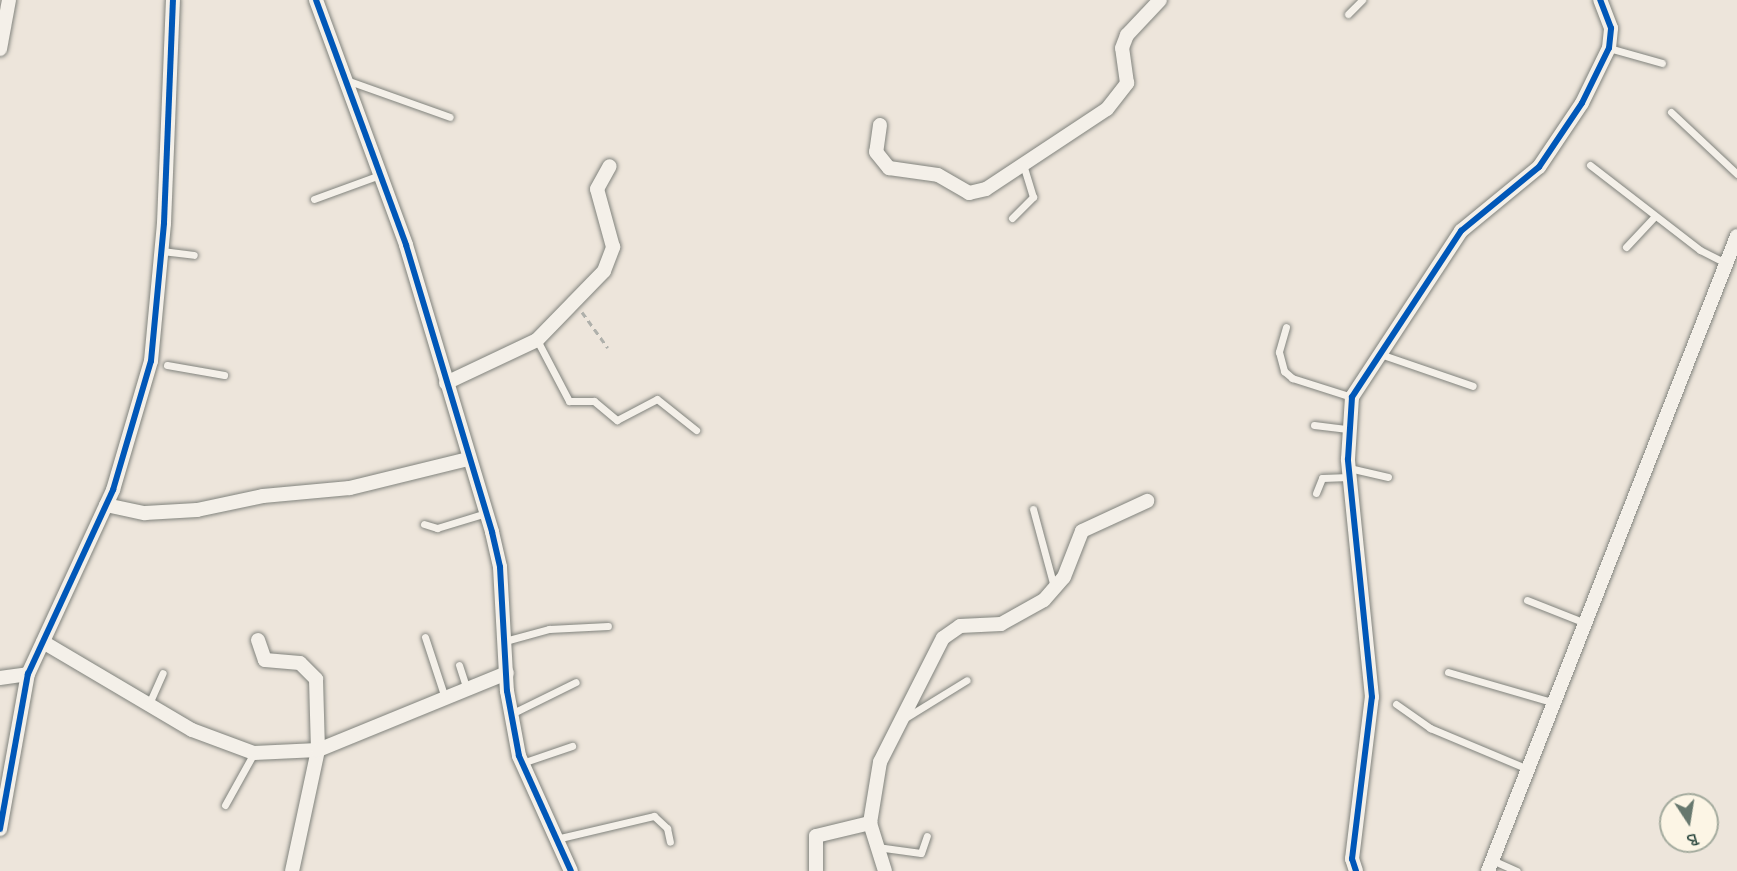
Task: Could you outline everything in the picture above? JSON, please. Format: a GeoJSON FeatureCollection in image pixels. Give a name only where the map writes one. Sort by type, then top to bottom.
{"type":"FeatureCollection","features":[{"type":"Feature","properties":{"kind":"street"},"geometry":{"type":"LineString","coordinates":[[0,49],[9,0]]}},
{"type":"Feature","properties":{"kind":"street"},"geometry":{"type":"LineString","coordinates":[[0,830],[28,674],[106,505],[153,362],[162,251],[173,0]]}},
{"type":"Feature","properties":{"kind":"street"},"geometry":{"type":"LineString","coordinates":[[316,0],[380,175],[486,513],[500,567],[511,714],[522,763],[571,871]]}},
{"type":"Feature","properties":{"kind":"street"},"geometry":{"type":"LineString","coordinates":[[880,125],[876,152],[889,168],[938,175],[969,193],[1023,165],[1120,95],[1127,82],[1124,40],[1160,0]]}},
{"type":"Feature","properties":{"kind":"street"},"geometry":{"type":"LineString","coordinates":[[1356,871],[1352,859],[1372,698],[1349,473],[1347,429],[1352,396],[1461,231],[1548,155],[1609,48],[1611,28],[1600,0]]}},
{"type":"Feature","properties":{"kind":"street"},"geometry":{"type":"LineString","coordinates":[[446,383],[537,340],[575,303],[612,260],[597,189],[610,166]]}},
{"type":"Feature","properties":{"kind":"street"},"geometry":{"type":"LineString","coordinates":[[1490,865],[1730,263],[1737,236]]}},
{"type":"Feature","properties":{"kind":"street"},"geometry":{"type":"LineString","coordinates":[[106,505],[145,513],[197,510],[262,496],[350,488],[468,459]]}},
{"type":"Feature","properties":{"kind":"street"},"geometry":{"type":"LineString","coordinates":[[885,871],[875,846],[870,823],[880,762],[900,721],[951,630],[1001,624],[1054,590],[1082,531],[1147,501]]}},
{"type":"Feature","properties":{"kind":"street"},"geometry":{"type":"LineString","coordinates":[[258,640],[265,660],[300,663],[315,673],[318,750],[292,871]]}},
{"type":"Feature","properties":{"kind":"street"},"geometry":{"type":"LineString","coordinates":[[43,642],[148,706],[225,746],[254,753],[318,750],[507,673]]}},
{"type":"Feature","properties":{"kind":"street"},"geometry":{"type":"LineString","coordinates":[[0,678],[28,674]]}},
{"type":"Feature","properties":{"kind":"street"},"geometry":{"type":"LineString","coordinates":[[816,871],[816,836],[870,823]]}},
{"type":"Feature","properties":{"kind":"lane"},"geometry":{"type":"LineString","coordinates":[[1348,14],[1362,0]]}},
{"type":"Feature","properties":{"kind":"lane"},"geometry":{"type":"LineString","coordinates":[[1609,48],[1662,63]]}},
{"type":"Feature","properties":{"kind":"lane"},"geometry":{"type":"LineString","coordinates":[[346,80],[450,117]]}},
{"type":"Feature","properties":{"kind":"lane"},"geometry":{"type":"LineString","coordinates":[[1671,112],[1737,174]]}},
{"type":"Feature","properties":{"kind":"lane"},"geometry":{"type":"LineString","coordinates":[[1012,218],[1033,196],[1023,165]]}},
{"type":"Feature","properties":{"kind":"lane"},"geometry":{"type":"LineString","coordinates":[[1590,165],[1655,216],[1730,263]]}},
{"type":"Feature","properties":{"kind":"lane"},"geometry":{"type":"LineString","coordinates":[[314,198],[380,175]]}},
{"type":"Feature","properties":{"kind":"lane"},"geometry":{"type":"LineString","coordinates":[[1626,248],[1655,216]]}},
{"type":"Feature","properties":{"kind":"lane"},"geometry":{"type":"LineString","coordinates":[[162,251],[194,255]]}},
{"type":"Feature","properties":{"kind":"lane"},"geometry":{"type":"LineString","coordinates":[[1286,327],[1280,352],[1284,371],[1292,378],[1352,396]]}},
{"type":"Feature","properties":{"kind":"lane"},"geometry":{"type":"LineString","coordinates":[[537,340],[569,401],[594,401],[617,420],[657,399],[696,430]]}},
{"type":"Feature","properties":{"kind":"lane"},"geometry":{"type":"LineString","coordinates":[[1378,354],[1473,386]]}},
{"type":"Feature","properties":{"kind":"lane"},"geometry":{"type":"LineString","coordinates":[[167,365],[224,375]]}},
{"type":"Feature","properties":{"kind":"lane"},"geometry":{"type":"LineString","coordinates":[[1314,425],[1347,429]]}},
{"type":"Feature","properties":{"kind":"lane"},"geometry":{"type":"LineString","coordinates":[[1316,493],[1322,478],[1349,473],[1388,477]]}},
{"type":"Feature","properties":{"kind":"lane"},"geometry":{"type":"LineString","coordinates":[[1033,508],[1054,590]]}},
{"type":"Feature","properties":{"kind":"lane"},"geometry":{"type":"LineString","coordinates":[[424,524],[437,528],[486,513]]}},
{"type":"Feature","properties":{"kind":"lane"},"geometry":{"type":"LineString","coordinates":[[1527,600],[1588,624]]}},
{"type":"Feature","properties":{"kind":"lane"},"geometry":{"type":"LineString","coordinates":[[506,641],[549,629],[608,626]]}},
{"type":"Feature","properties":{"kind":"lane"},"geometry":{"type":"LineString","coordinates":[[425,637],[445,698]]}},
{"type":"Feature","properties":{"kind":"lane"},"geometry":{"type":"LineString","coordinates":[[459,665],[467,689]]}},
{"type":"Feature","properties":{"kind":"lane"},"geometry":{"type":"LineString","coordinates":[[1448,672],[1555,703]]}},
{"type":"Feature","properties":{"kind":"lane"},"geometry":{"type":"LineString","coordinates":[[148,706],[163,673]]}},
{"type":"Feature","properties":{"kind":"lane"},"geometry":{"type":"LineString","coordinates":[[900,721],[967,680]]}},
{"type":"Feature","properties":{"kind":"lane"},"geometry":{"type":"LineString","coordinates":[[511,714],[576,682]]}},
{"type":"Feature","properties":{"kind":"lane"},"geometry":{"type":"LineString","coordinates":[[1396,704],[1430,728],[1528,769]]}},
{"type":"Feature","properties":{"kind":"lane"},"geometry":{"type":"LineString","coordinates":[[522,763],[572,746]]}},
{"type":"Feature","properties":{"kind":"lane"},"geometry":{"type":"LineString","coordinates":[[225,805],[254,753]]}},
{"type":"Feature","properties":{"kind":"lane"},"geometry":{"type":"LineString","coordinates":[[556,839],[654,816],[667,828],[670,842]]}},
{"type":"Feature","properties":{"kind":"lane"},"geometry":{"type":"LineString","coordinates":[[875,846],[921,853],[927,836]]}},
{"type":"Feature","properties":{"kind":"lane"},"geometry":{"type":"LineString","coordinates":[[1490,865],[1514,870]]}},
{"type":"Feature","properties":{"kind":"path"},"geometry":{"type":"LineString","coordinates":[[575,303],[608,348]]}},
{"type":"Feature","properties":{"kind":"cycle path"},"geometry":{"type":"LineString","coordinates":[[0,829],[28,674],[113,490],[151,361],[164,223],[173,0]]}},
{"type":"Feature","properties":{"kind":"cycle path"},"geometry":{"type":"LineString","coordinates":[[316,0],[406,245],[492,532],[500,567],[507,691],[519,756],[571,871]]}},
{"type":"Feature","properties":{"kind":"cycle path"},"geometry":{"type":"LineString","coordinates":[[1356,871],[1352,859],[1372,697],[1348,459],[1352,397],[1461,231],[1539,167],[1582,103],[1609,48],[1611,28],[1600,0]]}}]}
